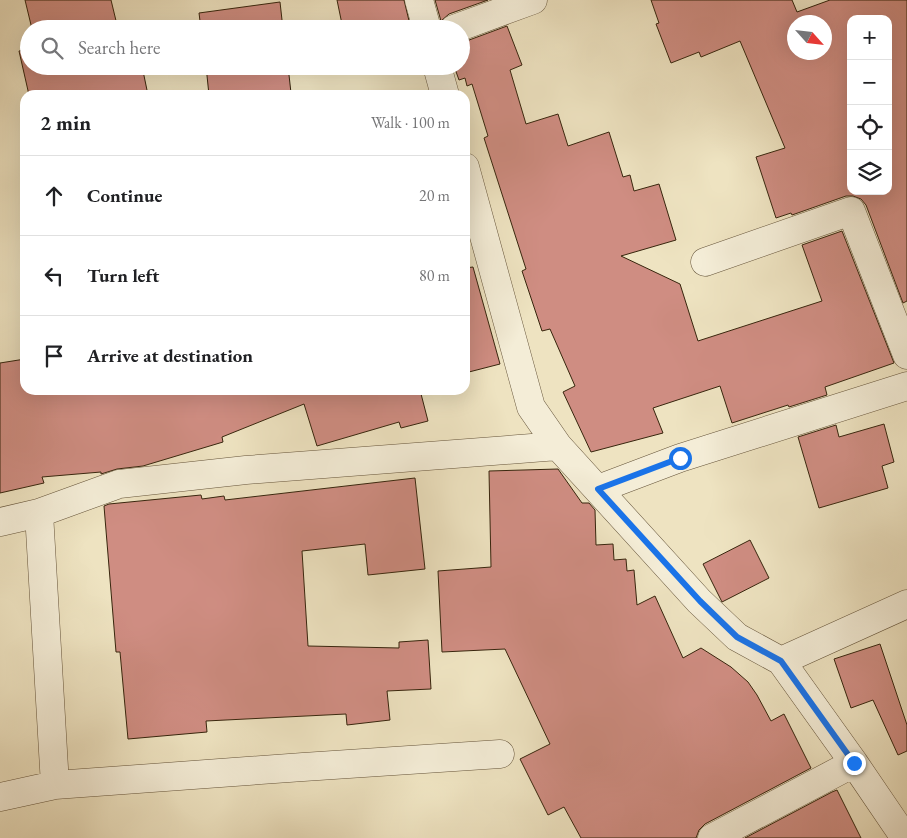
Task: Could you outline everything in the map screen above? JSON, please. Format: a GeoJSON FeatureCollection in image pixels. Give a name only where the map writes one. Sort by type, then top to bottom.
{"type":"FeatureCollection","features":[{"type":"Feature","properties":{"kind":"street"},"geometry":{"type":"LineString","coordinates":[[419,0],[425,20]]}},
{"type":"Feature","properties":{"kind":"street"},"geometry":{"type":"LineString","coordinates":[[470,23],[533,0]]}},
{"type":"Feature","properties":{"kind":"street"},"geometry":{"type":"LineString","coordinates":[[439,75],[444,90]]}},
{"type":"Feature","properties":{"kind":"street"},"geometry":{"type":"LineString","coordinates":[[470,185],[531,407],[558,446],[700,601],[737,637],[781,661],[905,838]]}},
{"type":"Feature","properties":{"kind":"street"},"geometry":{"type":"LineString","coordinates":[[705,262],[851,211],[907,355]]}},
{"type":"Feature","properties":{"kind":"street"},"geometry":{"type":"LineString","coordinates":[[598,489],[680,458],[907,386]]}},
{"type":"Feature","properties":{"kind":"street"},"geometry":{"type":"LineString","coordinates":[[0,522],[40,513],[119,484],[246,470],[558,446]]}},
{"type":"Feature","properties":{"kind":"street"},"geometry":{"type":"LineString","coordinates":[[40,513],[55,785]]}},
{"type":"Feature","properties":{"kind":"street"},"geometry":{"type":"LineString","coordinates":[[781,661],[907,604]]}},
{"type":"Feature","properties":{"kind":"street"},"geometry":{"type":"LineString","coordinates":[[0,797],[55,785],[303,766],[500,754]]}},
{"type":"Feature","properties":{"kind":"street"},"geometry":{"type":"LineString","coordinates":[[712,838],[854,763]]}},
{"type":"Feature","properties":{"kind":"building"},"geometry":{"type":"Polygon","coordinates":[[[25,0],[111,0],[116,20],[30,20],[25,0]]]}},
{"type":"Feature","properties":{"kind":"building"},"geometry":{"type":"Polygon","coordinates":[[[337,0],[404,0],[409,20],[341,20],[337,0]]]}},
{"type":"Feature","properties":{"kind":"building"},"geometry":{"type":"Polygon","coordinates":[[[435,0],[488,0],[449,14],[441,20],[435,0]]]}},
{"type":"Feature","properties":{"kind":"building"},"geometry":{"type":"Polygon","coordinates":[[[651,0],[792,0],[797,12],[830,0],[907,0],[907,301],[903,303],[866,205],[861,199],[846,196],[792,215],[791,213],[776,218],[756,157],[785,148],[740,41],[701,57],[699,52],[671,63],[656,24],[659,23],[651,0]]]}},
{"type":"Feature","properties":{"kind":"building"},"geometry":{"type":"Polygon","coordinates":[[[280,2],[282,20],[200,20],[199,13],[280,2]]]}},
{"type":"Feature","properties":{"kind":"building"},"geometry":{"type":"Polygon","coordinates":[[[507,26],[522,65],[510,70],[526,124],[558,114],[568,146],[609,132],[623,177],[630,175],[634,191],[659,184],[676,240],[621,256],[680,284],[698,341],[822,301],[802,245],[842,231],[894,363],[825,387],[827,395],[732,423],[720,386],[653,408],[663,433],[591,452],[563,392],[575,386],[550,329],[542,331],[522,271],[526,269],[484,138],[488,136],[472,84],[467,86],[465,78],[459,80],[457,75],[470,75],[470,40],[507,26]]]}},
{"type":"Feature","properties":{"kind":"building"},"geometry":{"type":"Polygon","coordinates":[[[24,75],[144,75],[147,90],[28,90],[24,75]]]}},
{"type":"Feature","properties":{"kind":"building"},"geometry":{"type":"Polygon","coordinates":[[[207,75],[289,75],[291,90],[208,90],[207,75]]]}},
{"type":"Feature","properties":{"kind":"building"},"geometry":{"type":"Polygon","coordinates":[[[470,267],[473,267],[500,364],[470,372],[470,267]]]}},
{"type":"Feature","properties":{"kind":"building"},"geometry":{"type":"Polygon","coordinates":[[[20,360],[20,395],[421,395],[428,421],[401,428],[399,422],[317,446],[304,404],[222,437],[223,442],[143,466],[117,469],[101,474],[101,472],[42,477],[44,483],[0,493],[0,363],[20,360]]]}},
{"type":"Feature","properties":{"kind":"building"},"geometry":{"type":"Polygon","coordinates":[[[884,424],[894,462],[882,466],[888,488],[819,508],[798,437],[836,425],[839,437],[884,424]]]}},
{"type":"Feature","properties":{"kind":"building"},"geometry":{"type":"Polygon","coordinates":[[[558,469],[582,503],[589,503],[595,510],[596,545],[613,544],[614,560],[626,559],[627,571],[634,570],[637,605],[655,596],[683,658],[701,648],[731,667],[748,682],[771,721],[784,714],[811,768],[705,824],[699,830],[696,838],[581,838],[564,807],[548,815],[520,759],[550,744],[505,649],[442,652],[438,571],[491,567],[489,471],[558,469]]]}},
{"type":"Feature","properties":{"kind":"building"},"geometry":{"type":"Polygon","coordinates":[[[415,478],[425,569],[368,575],[365,544],[302,551],[308,646],[399,648],[399,642],[428,640],[431,689],[387,691],[390,720],[347,725],[346,714],[206,721],[207,732],[128,739],[120,652],[116,652],[104,506],[201,495],[202,499],[224,496],[225,500],[415,478]]]}},
{"type":"Feature","properties":{"kind":"building"},"geometry":{"type":"Polygon","coordinates":[[[750,540],[769,578],[722,602],[703,564],[750,540]]]}},
{"type":"Feature","properties":{"kind":"building"},"geometry":{"type":"Polygon","coordinates":[[[880,644],[907,725],[907,751],[898,755],[873,700],[851,708],[834,659],[880,644]]]}},
{"type":"Feature","properties":{"kind":"building"},"geometry":{"type":"Polygon","coordinates":[[[837,790],[861,838],[745,838],[832,792],[837,790]]]}},
{"type":"Feature","properties":{"kind":"route"},"geometry":{"type":"LineString","coordinates":[[680,458],[598,489],[700,601],[737,637],[781,661],[854,763]]}}]}
